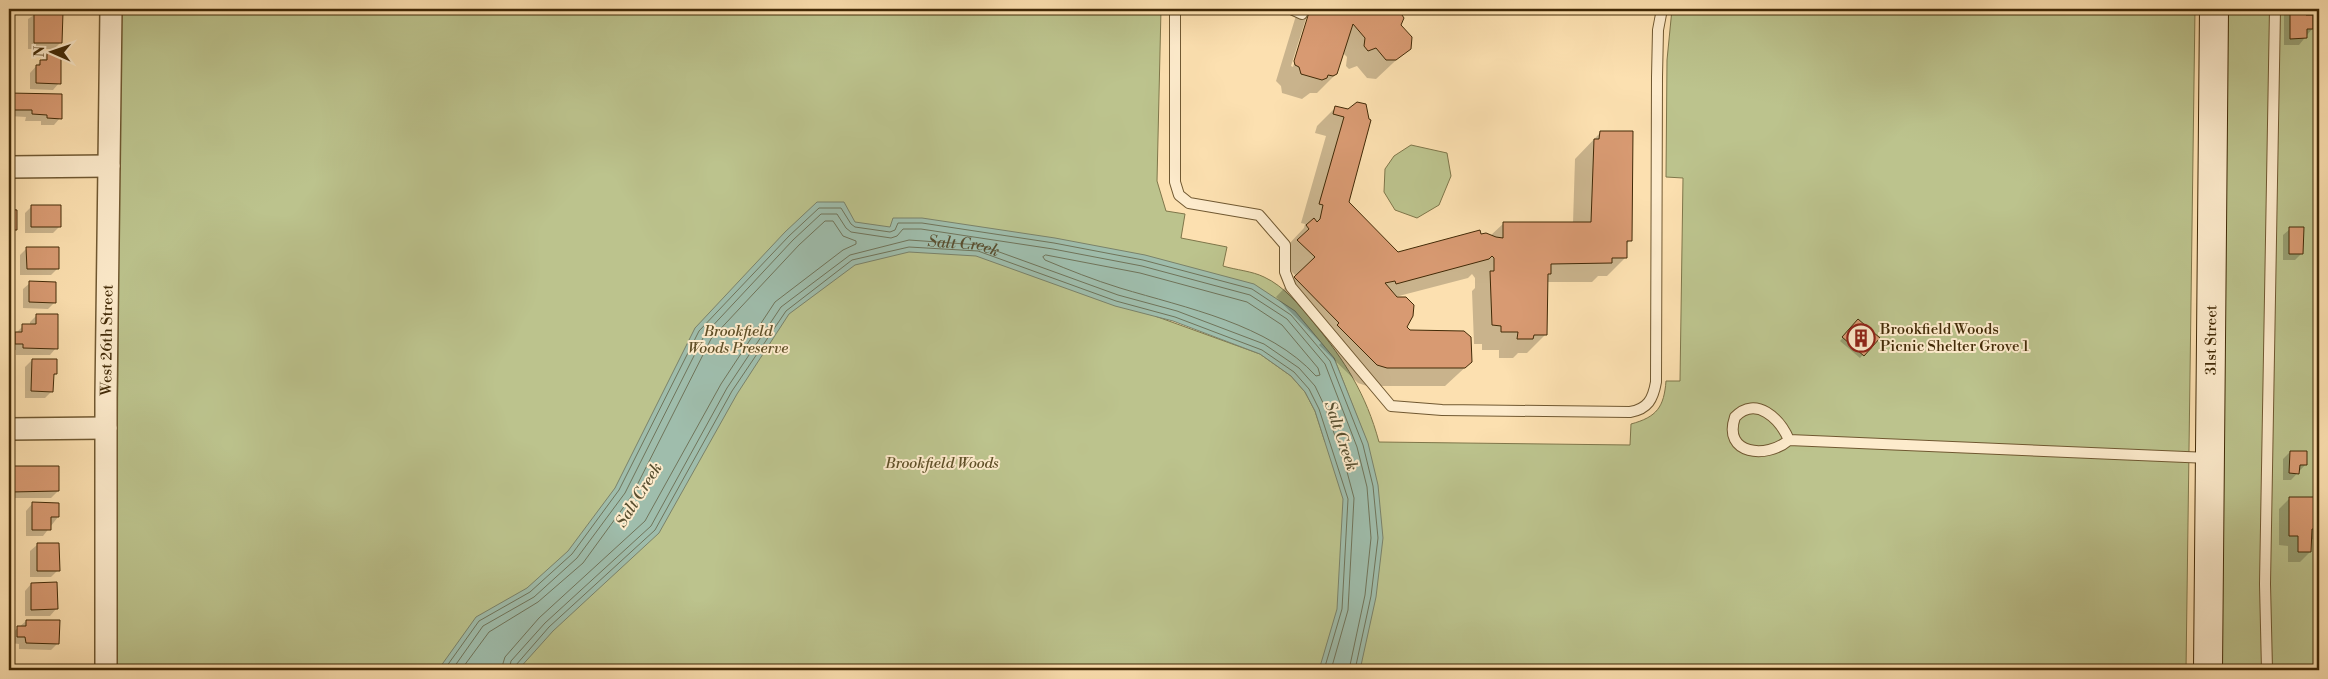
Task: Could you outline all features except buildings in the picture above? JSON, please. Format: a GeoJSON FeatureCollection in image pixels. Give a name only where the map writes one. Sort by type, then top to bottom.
{"type":"FeatureCollection","features":[{"type":"Feature","properties":{"kind":"main road","name":"31st Street"},"geometry":{"type":"LineString","coordinates":[[2208,670],[2214,9]]}},
{"type":"Feature","properties":{"kind":"street","name":"West 26th Street"},"geometry":{"type":"LineString","coordinates":[[106,670],[106,428],[111,9]]}},
{"type":"Feature","properties":{"kind":"street"},"geometry":{"type":"LineString","coordinates":[[9,167],[108,166]]}},
{"type":"Feature","properties":{"kind":"street"},"geometry":{"type":"LineString","coordinates":[[9,428],[106,428]]}},
{"type":"Feature","properties":{"kind":"lane"},"geometry":{"type":"LineString","coordinates":[[1175,9],[1175,182],[1179,195],[1189,203],[1259,215],[1285,244],[1285,272],[1291,287],[1390,406],[1442,410],[1630,412],[1648,405],[1652,399],[1656,382],[1657,77],[1658,30],[1662,9]]}},
{"type":"Feature","properties":{"kind":"lane"},"geometry":{"type":"LineString","coordinates":[[1291,9],[1302,14]]}},
{"type":"Feature","properties":{"kind":"lane"},"geometry":{"type":"LineString","coordinates":[[2267,670],[2265,574],[2275,9]]}},
{"type":"Feature","properties":{"kind":"lane"},"geometry":{"type":"LineString","coordinates":[[1789,440],[1779,422],[1764,410],[1746,409],[1735,417],[1732,431],[1738,444],[1744,449],[1752,451],[1768,450],[1783,445],[1789,440],[2210,458]]}},
{"type":"Feature","properties":{"kind":"green space","name":"Brookfield Woods Preserve"},"geometry":{"type":"Polygon","coordinates":[[[120,9],[1161,9],[1157,181],[1166,211],[1185,214],[1181,238],[1227,247],[1223,266],[1264,277],[1285,291],[1297,303],[1345,365],[1368,408],[1379,442],[1630,445],[1631,424],[1647,418],[1658,410],[1663,398],[1666,381],[1680,381],[1683,178],[1666,177],[1667,60],[1672,9],[2195,9],[2186,670],[116,670],[120,9]],[[1155,316],[1260,354],[1291,376],[1305,392],[1315,411],[1325,442],[1367,442],[1334,358],[1155,316]]]}},
{"type":"Feature","properties":{"kind":"green space"},"geometry":{"type":"Polygon","coordinates":[[[2228,9],[2319,9],[2319,670],[2220,670],[2228,9]]]}},
{"type":"Feature","properties":{"kind":"green space"},"geometry":{"type":"Polygon","coordinates":[[[1411,145],[1447,153],[1451,176],[1439,205],[1417,218],[1395,210],[1384,192],[1385,169],[1394,156],[1411,145]]]}},
{"type":"Feature","properties":{"kind":"water","name":"Salt Creek"},"geometry":{"type":"Polygon","coordinates":[[[817,202],[844,202],[855,222],[890,227],[893,218],[922,218],[1055,238],[1145,255],[1254,284],[1295,311],[1334,358],[1368,443],[1378,485],[1383,538],[1376,597],[1360,670],[1319,670],[1337,609],[1343,499],[1315,411],[1305,392],[1291,376],[1260,354],[1173,321],[1115,306],[976,256],[909,252],[855,265],[789,314],[737,394],[659,533],[553,631],[518,670],[438,670],[476,617],[527,588],[568,551],[615,488],[695,328],[785,232],[817,202]]]}},
{"type":"Feature","properties":{"kind":"place","name":"Brookfield Woods Picnic Shelter Grove 1"},"geometry":{"type":"Point","coordinates":[1861,338]}},
{"type":"Feature","properties":{"kind":"park label","name":"Brookfield Woods"},"geometry":{"type":"Point","coordinates":[942,463]}}]}
